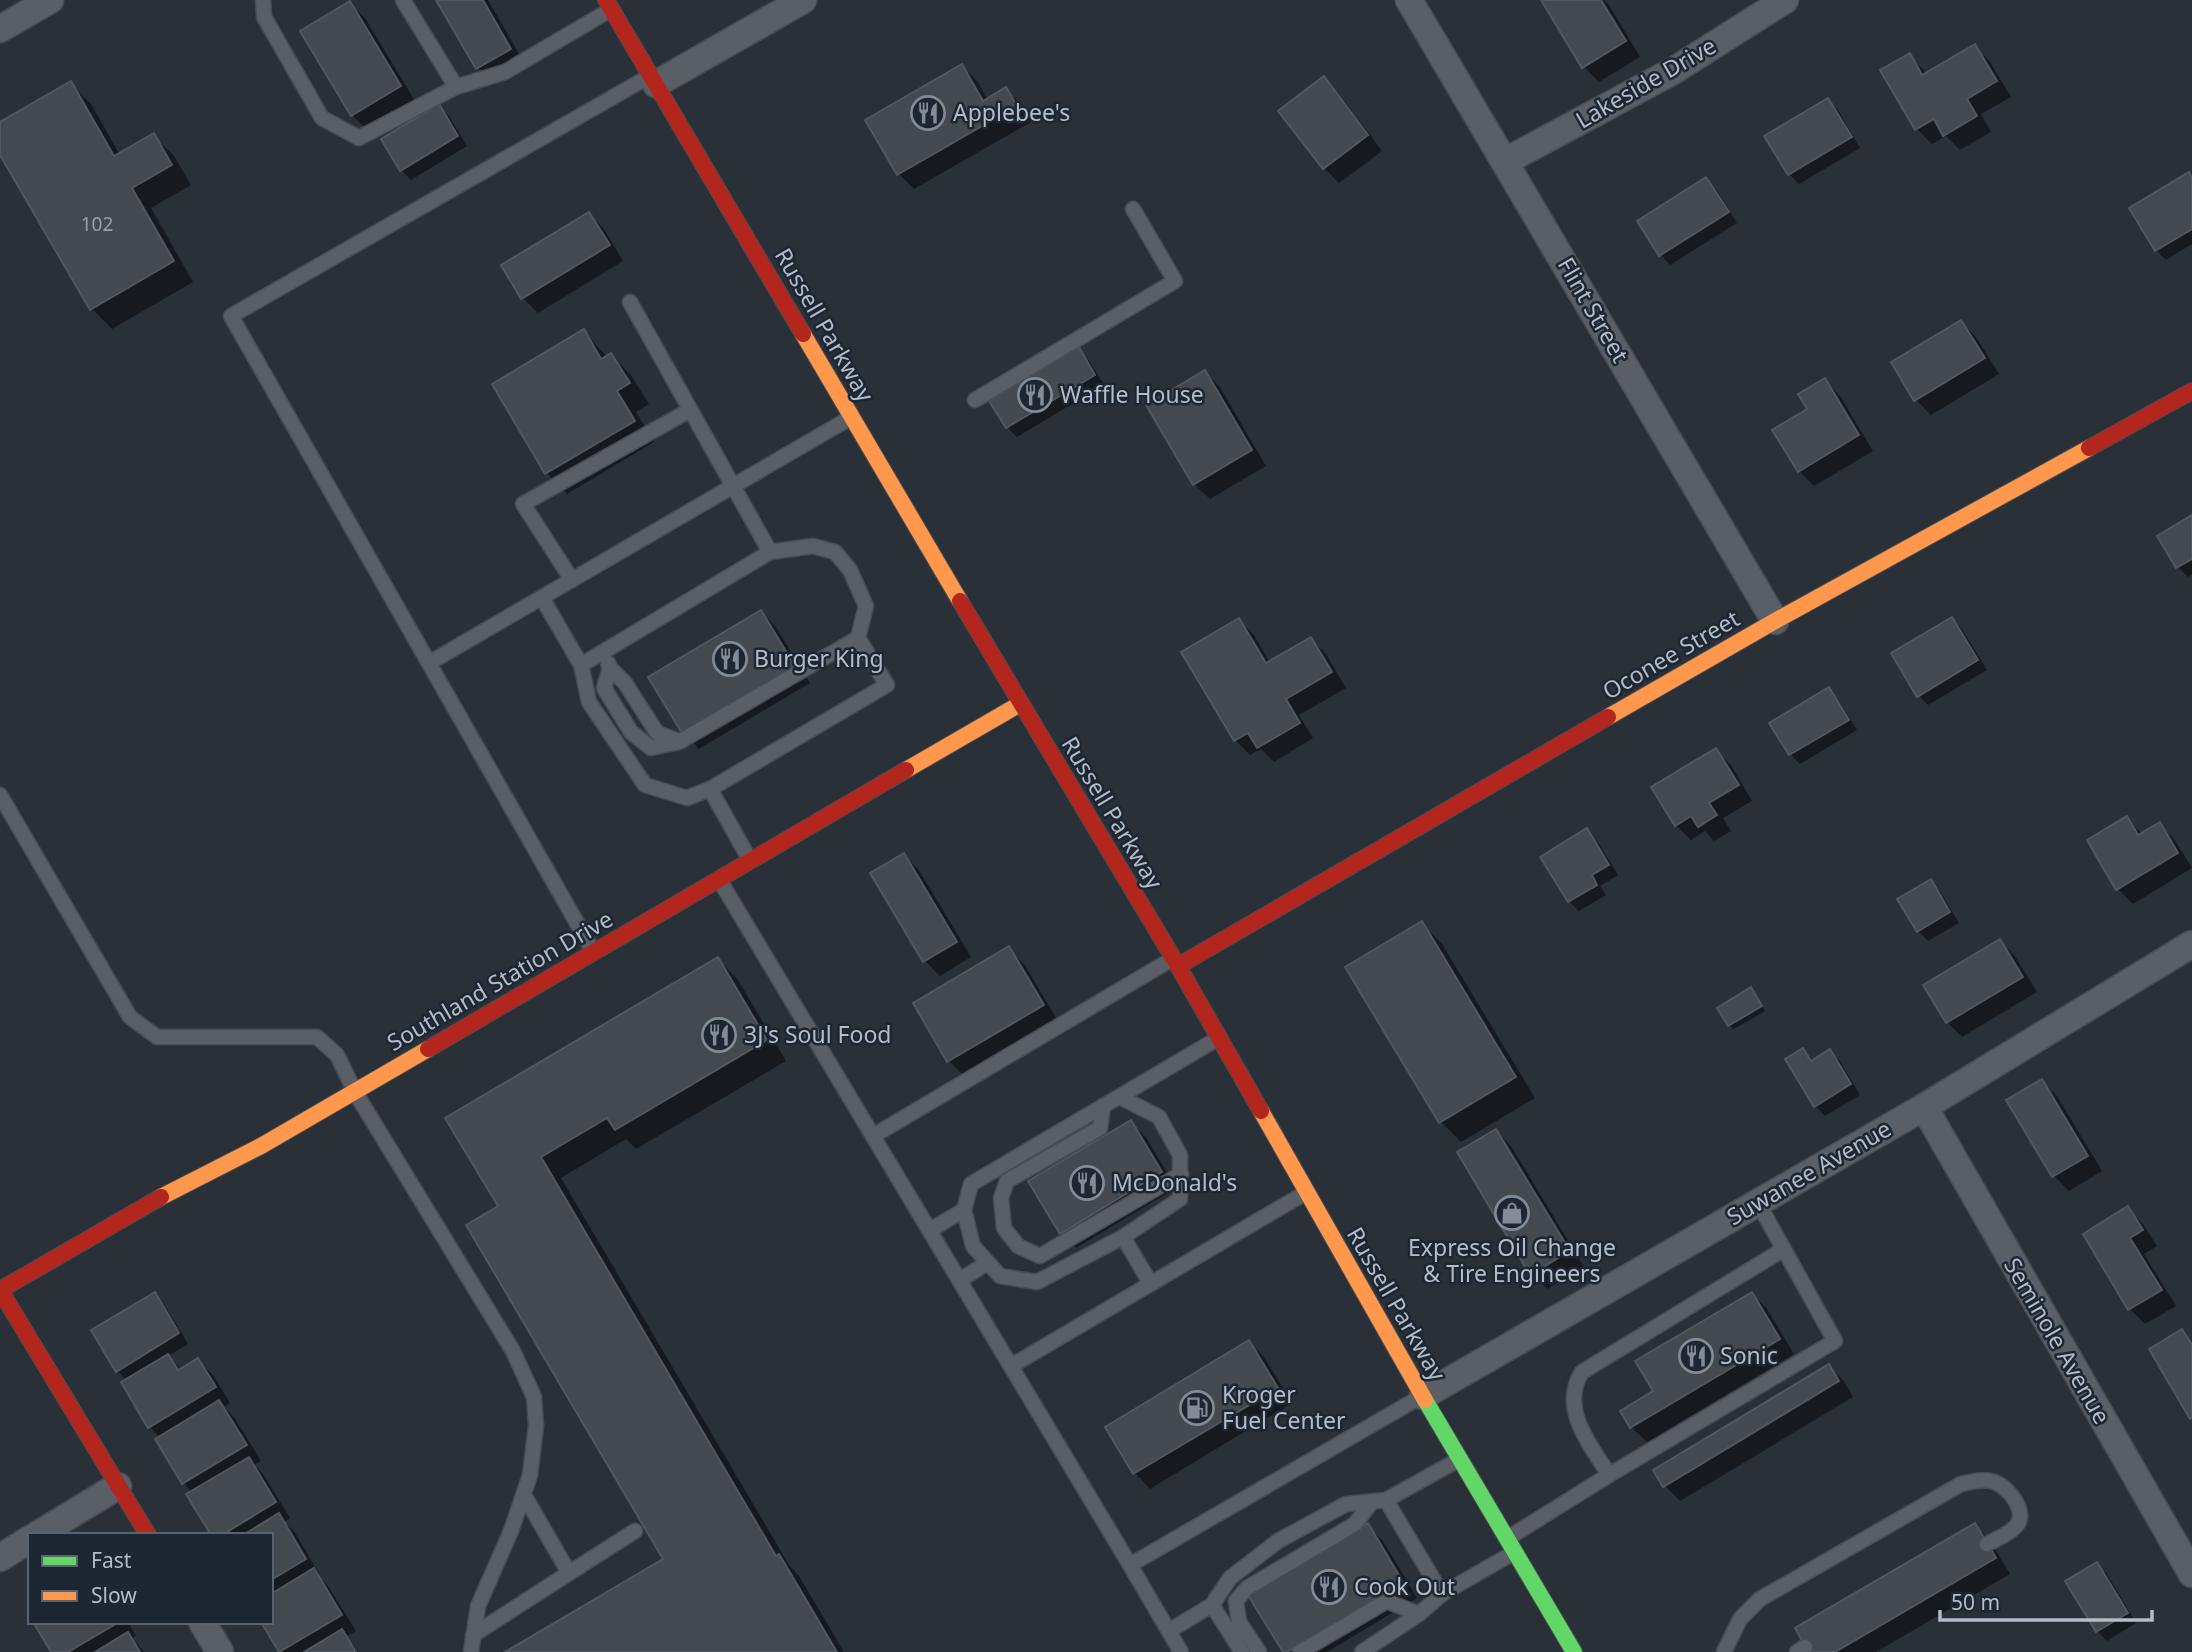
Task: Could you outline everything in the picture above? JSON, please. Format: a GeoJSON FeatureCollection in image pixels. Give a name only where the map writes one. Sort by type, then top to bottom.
{"type":"FeatureCollection","features":[{"type":"Feature","properties":{"kind":"street"},"geometry":{"type":"LineString","coordinates":[[0,29],[51,0]]}},
{"type":"Feature","properties":{"kind":"street"},"geometry":{"type":"LineString","coordinates":[[653,80],[803,0]]}},
{"type":"Feature","properties":{"kind":"street","name":"Flint Street"},"geometry":{"type":"LineString","coordinates":[[1409,0],[1776,621]]}},
{"type":"Feature","properties":{"kind":"street","name":"Lakeside Drive"},"geometry":{"type":"LineString","coordinates":[[1506,161],[1673,71],[1785,0]]}},
{"type":"Feature","properties":{"kind":"street","name":"Russell Parkway"},"geometry":{"type":"LineString","coordinates":[[609,5],[1175,962],[1423,1396],[1574,1652]]}},
{"type":"Feature","properties":{"kind":"street","name":"Oconee Street"},"geometry":{"type":"LineString","coordinates":[[1175,962],[1776,621],[2192,391]]}},
{"type":"Feature","properties":{"kind":"street","name":"Southland Station Drive"},"geometry":{"type":"LineString","coordinates":[[0,1290],[165,1194],[261,1146],[355,1092],[1020,704]]}},
{"type":"Feature","properties":{"kind":"street","name":"Suwanee Avenue"},"geometry":{"type":"LineString","coordinates":[[1423,1396],[1924,1107],[2192,944]]}},
{"type":"Feature","properties":{"kind":"street","name":"Seminole Avenue"},"geometry":{"type":"LineString","coordinates":[[1924,1107],[2192,1574]]}},
{"type":"Feature","properties":{"kind":"street"},"geometry":{"type":"LineString","coordinates":[[0,1290],[147,1533]]}},
{"type":"Feature","properties":{"kind":"street"},"geometry":{"type":"LineString","coordinates":[[40,1533],[118,1486]]}},
{"type":"Feature","properties":{"kind":"street"},"geometry":{"type":"LineString","coordinates":[[0,1558],[28,1540]]}},
{"type":"Feature","properties":{"kind":"street"},"geometry":{"type":"LineString","coordinates":[[203,1624],[220,1652]]}},
{"type":"Feature","properties":{"kind":"lane"},"geometry":{"type":"LineString","coordinates":[[263,0],[264,17],[322,118],[359,138],[456,87],[505,72],[609,5]]}},
{"type":"Feature","properties":{"kind":"lane"},"geometry":{"type":"LineString","coordinates":[[403,0],[456,87]]}},
{"type":"Feature","properties":{"kind":"lane"},"geometry":{"type":"LineString","coordinates":[[594,952],[231,316],[653,80]]}},
{"type":"Feature","properties":{"kind":"lane"},"geometry":{"type":"LineString","coordinates":[[975,400],[1175,281],[1133,209]]}},
{"type":"Feature","properties":{"kind":"lane"},"geometry":{"type":"LineString","coordinates":[[630,302],[770,552]]}},
{"type":"Feature","properties":{"kind":"lane"},"geometry":{"type":"LineString","coordinates":[[572,580],[523,504],[690,410]]}},
{"type":"Feature","properties":{"kind":"lane"},"geometry":{"type":"LineString","coordinates":[[429,663],[851,417]]}},
{"type":"Feature","properties":{"kind":"lane"},"geometry":{"type":"LineString","coordinates":[[581,665],[770,552],[813,546],[835,552],[850,570],[866,606],[858,638],[680,742],[651,748],[631,732],[604,688],[610,668]]}},
{"type":"Feature","properties":{"kind":"lane"},"geometry":{"type":"LineString","coordinates":[[542,598],[581,665],[589,702],[645,785],[687,797],[710,789],[887,685],[858,638]]}},
{"type":"Feature","properties":{"kind":"lane"},"geometry":{"type":"LineString","coordinates":[[604,653],[610,668],[625,683],[657,733],[680,742]]}},
{"type":"Feature","properties":{"kind":"lane"},"geometry":{"type":"LineString","coordinates":[[710,789],[750,861]]}},
{"type":"Feature","properties":{"kind":"lane"},"geometry":{"type":"LineString","coordinates":[[0,795],[130,1017],[157,1037],[317,1037],[337,1055],[355,1092],[513,1351],[534,1396],[536,1426],[530,1475],[511,1531],[478,1606],[471,1652]]}},
{"type":"Feature","properties":{"kind":"lane"},"geometry":{"type":"LineString","coordinates":[[719,879],[1181,1652]]}},
{"type":"Feature","properties":{"kind":"lane"},"geometry":{"type":"LineString","coordinates":[[873,1136],[1175,962]]}},
{"type":"Feature","properties":{"kind":"lane"},"geometry":{"type":"LineString","coordinates":[[1120,1097],[1159,1116],[1180,1155],[1180,1199],[1122,1237],[1037,1282],[1000,1276],[973,1246],[964,1210],[971,1184],[1219,1039]]}},
{"type":"Feature","properties":{"kind":"lane"},"geometry":{"type":"LineString","coordinates":[[1103,1106],[1100,1128],[1007,1181],[1001,1198],[1004,1228],[1018,1246],[1040,1256],[1181,1174]]}},
{"type":"Feature","properties":{"kind":"lane"},"geometry":{"type":"LineString","coordinates":[[1011,1366],[1306,1192]]}},
{"type":"Feature","properties":{"kind":"lane"},"geometry":{"type":"LineString","coordinates":[[1363,1652],[1609,1475],[1835,1340],[1758,1203]]}},
{"type":"Feature","properties":{"kind":"lane"},"geometry":{"type":"LineString","coordinates":[[930,1230],[964,1210]]}},
{"type":"Feature","properties":{"kind":"lane"},"geometry":{"type":"LineString","coordinates":[[1122,1237],[1150,1284]]}},
{"type":"Feature","properties":{"kind":"lane"},"geometry":{"type":"LineString","coordinates":[[1609,1475],[1578,1423],[1572,1400],[1582,1372],[1784,1249]]}},
{"type":"Feature","properties":{"kind":"lane"},"geometry":{"type":"LineString","coordinates":[[960,1280],[987,1263]]}},
{"type":"Feature","properties":{"kind":"lane"},"geometry":{"type":"LineString","coordinates":[[1130,1565],[1423,1396]]}},
{"type":"Feature","properties":{"kind":"lane"},"geometry":{"type":"LineString","coordinates":[[1259,1652],[1239,1622],[1236,1601],[1247,1588],[1354,1524],[1379,1501],[1460,1459]]}},
{"type":"Feature","properties":{"kind":"lane"},"geometry":{"type":"LineString","coordinates":[[1724,1652],[1740,1619],[1760,1599],[1961,1484],[1984,1480],[1995,1482],[2006,1489],[2020,1512],[2016,1527],[1987,1544]]}},
{"type":"Feature","properties":{"kind":"lane"},"geometry":{"type":"LineString","coordinates":[[524,1495],[569,1573]]}},
{"type":"Feature","properties":{"kind":"lane"},"geometry":{"type":"LineString","coordinates":[[1169,1631],[1212,1605],[1230,1578],[1278,1541],[1346,1504],[1379,1501]]}},
{"type":"Feature","properties":{"kind":"lane"},"geometry":{"type":"LineString","coordinates":[[1379,1501],[1442,1594]]}},
{"type":"Feature","properties":{"kind":"lane"},"geometry":{"type":"LineString","coordinates":[[473,1635],[635,1531]]}},
{"type":"Feature","properties":{"kind":"lane"},"geometry":{"type":"LineString","coordinates":[[1300,1652],[1387,1601],[1419,1614]]}},
{"type":"Feature","properties":{"kind":"lane"},"geometry":{"type":"LineString","coordinates":[[1212,1605],[1242,1652]]}},
{"type":"Feature","properties":{"kind":"building"},"geometry":{"type":"Polygon","coordinates":[[[436,0],[483,0],[511,49],[476,69],[436,0]]]}},
{"type":"Feature","properties":{"kind":"building"},"geometry":{"type":"Polygon","coordinates":[[[1541,0],[1601,0],[1626,41],[1582,68],[1541,0]]]}},
{"type":"Feature","properties":{"kind":"building"},"geometry":{"type":"Polygon","coordinates":[[[350,1],[401,86],[351,116],[300,31],[350,1]]]}},
{"type":"Feature","properties":{"kind":"building"},"geometry":{"type":"Polygon","coordinates":[[[1975,44],[1997,81],[1967,99],[1977,116],[1943,136],[1934,119],[1915,130],[1880,70],[1910,53],[1922,75],[1975,44]]]}},
{"type":"Feature","properties":{"kind":"building"},"geometry":{"type":"Polygon","coordinates":[[[962,64],[983,101],[1006,87],[1017,106],[897,175],[865,120],[962,64]]]}},
{"type":"Feature","properties":{"kind":"building"},"geometry":{"type":"Polygon","coordinates":[[[1324,76],[1368,135],[1323,169],[1278,111],[1324,76]]]}},
{"type":"Feature","properties":{"kind":"building"},"geometry":{"type":"Polygon","coordinates":[[[71,81],[114,156],[154,133],[172,165],[132,188],[174,261],[90,310],[0,155],[0,122],[71,81]]]}},
{"type":"Feature","properties":{"kind":"building"},"geometry":{"type":"Polygon","coordinates":[[[1828,98],[1852,137],[1788,175],[1764,136],[1828,98]]]}},
{"type":"Feature","properties":{"kind":"building"},"geometry":{"type":"Polygon","coordinates":[[[439,104],[458,136],[400,171],[381,139],[439,104]]]}},
{"type":"Feature","properties":{"kind":"building"},"geometry":{"type":"Polygon","coordinates":[[[2189,172],[2192,178],[2192,229],[2155,251],[2129,208],[2189,172]]]}},
{"type":"Feature","properties":{"kind":"building"},"geometry":{"type":"Polygon","coordinates":[[[1706,177],[1729,212],[1659,256],[1637,221],[1706,177]]]}},
{"type":"Feature","properties":{"kind":"building"},"geometry":{"type":"Polygon","coordinates":[[[589,212],[610,245],[521,299],[501,265],[589,212]]]}},
{"type":"Feature","properties":{"kind":"building"},"geometry":{"type":"Polygon","coordinates":[[[1961,320],[1985,358],[1914,401],[1891,362],[1961,320]]]}},
{"type":"Feature","properties":{"kind":"building"},"geometry":{"type":"Polygon","coordinates":[[[584,329],[601,359],[611,353],[630,383],[617,391],[635,421],[545,474],[492,384],[584,329]]]}},
{"type":"Feature","properties":{"kind":"building"},"geometry":{"type":"Polygon","coordinates":[[[1079,347],[1095,375],[1006,428],[989,401],[1079,347]]]}},
{"type":"Feature","properties":{"kind":"building"},"geometry":{"type":"Polygon","coordinates":[[[1205,370],[1252,450],[1193,485],[1146,405],[1205,370]]]}},
{"type":"Feature","properties":{"kind":"building"},"geometry":{"type":"Polygon","coordinates":[[[1825,378],[1859,435],[1798,472],[1772,430],[1807,409],[1798,394],[1825,378]]]}},
{"type":"Feature","properties":{"kind":"building"},"geometry":{"type":"Polygon","coordinates":[[[2192,515],[2192,559],[2176,568],[2157,536],[2192,515]]]}},
{"type":"Feature","properties":{"kind":"building"},"geometry":{"type":"Polygon","coordinates":[[[761,610],[796,668],[683,735],[648,677],[761,610]]]}},
{"type":"Feature","properties":{"kind":"building"},"geometry":{"type":"Polygon","coordinates":[[[1952,617],[1978,660],[1917,697],[1891,653],[1952,617]]]}},
{"type":"Feature","properties":{"kind":"building"},"geometry":{"type":"Polygon","coordinates":[[[1239,618],[1266,663],[1311,637],[1332,672],[1286,699],[1300,723],[1257,748],[1248,733],[1234,741],[1181,652],[1239,618]]]}},
{"type":"Feature","properties":{"kind":"building"},"geometry":{"type":"Polygon","coordinates":[[[1829,687],[1849,720],[1789,755],[1769,723],[1829,687]]]}},
{"type":"Feature","properties":{"kind":"building"},"geometry":{"type":"Polygon","coordinates":[[[1716,748],[1739,785],[1709,803],[1717,815],[1698,827],[1691,816],[1675,826],[1651,787],[1716,748]]]}},
{"type":"Feature","properties":{"kind":"building"},"geometry":{"type":"Polygon","coordinates":[[[2127,816],[2138,835],[2160,822],[2178,853],[2116,890],[2087,840],[2127,816]]]}},
{"type":"Feature","properties":{"kind":"building"},"geometry":{"type":"Polygon","coordinates":[[[1587,828],[1609,865],[1592,875],[1597,885],[1568,902],[1540,857],[1587,828]]]}},
{"type":"Feature","properties":{"kind":"building"},"geometry":{"type":"Polygon","coordinates":[[[904,853],[957,942],[923,962],[870,873],[904,853]]]}},
{"type":"Feature","properties":{"kind":"building"},"geometry":{"type":"Polygon","coordinates":[[[1931,879],[1950,912],[1917,932],[1897,899],[1931,879]]]}},
{"type":"Feature","properties":{"kind":"building"},"geometry":{"type":"Polygon","coordinates":[[[1422,921],[1516,1077],[1439,1123],[1345,967],[1422,921]]]}},
{"type":"Feature","properties":{"kind":"building"},"geometry":{"type":"Polygon","coordinates":[[[2000,939],[2023,977],[1946,1023],[1923,985],[2000,939]]]}},
{"type":"Feature","properties":{"kind":"building"},"geometry":{"type":"Polygon","coordinates":[[[1009,946],[1044,1005],[947,1062],[913,1003],[1009,946]]]}},
{"type":"Feature","properties":{"kind":"building"},"geometry":{"type":"Polygon","coordinates":[[[718,957],[767,1040],[615,1130],[607,1118],[541,1157],[776,1556],[779,1554],[837,1652],[505,1652],[663,1559],[466,1225],[498,1206],[445,1118],[718,957]]]}},
{"type":"Feature","properties":{"kind":"building"},"geometry":{"type":"Polygon","coordinates":[[[1751,987],[1762,1006],[1728,1026],[1717,1008],[1751,987]]]}},
{"type":"Feature","properties":{"kind":"building"},"geometry":{"type":"Polygon","coordinates":[[[1803,1048],[1811,1061],[1830,1049],[1851,1084],[1814,1107],[1785,1059],[1803,1048]]]}},
{"type":"Feature","properties":{"kind":"building"},"geometry":{"type":"Polygon","coordinates":[[[2042,1079],[2088,1156],[2052,1177],[2006,1100],[2042,1079]]]}},
{"type":"Feature","properties":{"kind":"building"},"geometry":{"type":"Polygon","coordinates":[[[1131,1120],[1162,1172],[1060,1234],[1028,1181],[1131,1120]]]}},
{"type":"Feature","properties":{"kind":"building"},"geometry":{"type":"Polygon","coordinates":[[[1496,1129],[1570,1251],[1530,1275],[1457,1152],[1496,1129]]]}},
{"type":"Feature","properties":{"kind":"building"},"geometry":{"type":"Polygon","coordinates":[[[2128,1206],[2143,1230],[2130,1238],[2162,1290],[2128,1310],[2083,1234],[2128,1206]]]}},
{"type":"Feature","properties":{"kind":"building"},"geometry":{"type":"Polygon","coordinates":[[[155,1292],[179,1333],[116,1372],[91,1330],[155,1292]]]}},
{"type":"Feature","properties":{"kind":"building"},"geometry":{"type":"Polygon","coordinates":[[[1752,1292],[1780,1339],[1630,1428],[1620,1411],[1653,1391],[1635,1361],[1752,1292]]]}},
{"type":"Feature","properties":{"kind":"building"},"geometry":{"type":"Polygon","coordinates":[[[2182,1329],[2192,1345],[2190,1419],[2149,1349],[2182,1329]]]}},
{"type":"Feature","properties":{"kind":"building"},"geometry":{"type":"Polygon","coordinates":[[[1249,1340],[1278,1388],[1133,1474],[1105,1427],[1249,1340]]]}},
{"type":"Feature","properties":{"kind":"building"},"geometry":{"type":"Polygon","coordinates":[[[168,1354],[178,1370],[198,1358],[216,1387],[148,1428],[121,1382],[168,1354]]]}},
{"type":"Feature","properties":{"kind":"building"},"geometry":{"type":"Polygon","coordinates":[[[1829,1364],[1839,1381],[1663,1487],[1653,1470],[1829,1364]]]}},
{"type":"Feature","properties":{"kind":"building"},"geometry":{"type":"Polygon","coordinates":[[[219,1400],[247,1445],[182,1484],[155,1439],[219,1400]]]}},
{"type":"Feature","properties":{"kind":"building"},"geometry":{"type":"Polygon","coordinates":[[[249,1457],[276,1502],[225,1533],[210,1533],[186,1494],[249,1457]]]}},
{"type":"Feature","properties":{"kind":"building"},"geometry":{"type":"Polygon","coordinates":[[[279,1513],[306,1559],[273,1579],[273,1533],[246,1533],[279,1513]]]}},
{"type":"Feature","properties":{"kind":"building"},"geometry":{"type":"Polygon","coordinates":[[[1368,1523],[1403,1582],[1283,1652],[1248,1595],[1368,1523]]]}},
{"type":"Feature","properties":{"kind":"building"},"geometry":{"type":"Polygon","coordinates":[[[1975,1523],[1996,1558],[1835,1652],[1808,1652],[1795,1628],[1975,1523]]]}},
{"type":"Feature","properties":{"kind":"building"},"geometry":{"type":"Polygon","coordinates":[[[2097,1562],[2128,1613],[2096,1632],[2065,1581],[2097,1562]]]}},
{"type":"Feature","properties":{"kind":"building"},"geometry":{"type":"Polygon","coordinates":[[[314,1568],[342,1615],[279,1652],[262,1624],[273,1624],[273,1593],[314,1568]]]}},
{"type":"Feature","properties":{"kind":"building"},"geometry":{"type":"Polygon","coordinates":[[[34,1624],[116,1624],[68,1652],[51,1652],[34,1624]]]}},
{"type":"Feature","properties":{"kind":"building"},"geometry":{"type":"Polygon","coordinates":[[[342,1629],[356,1652],[304,1652],[342,1629]]]}},
{"type":"Feature","properties":{"kind":"building"},"geometry":{"type":"Polygon","coordinates":[[[128,1632],[140,1652],[95,1652],[128,1632]]]}},
{"type":"Feature","properties":{"kind":"traffic: fast"},"geometry":{"type":"LineString","coordinates":[[1425,1400],[1574,1652]]}},
{"type":"Feature","properties":{"kind":"traffic: slow"},"geometry":{"type":"LineString","coordinates":[[803,334],[960,601]]}},
{"type":"Feature","properties":{"kind":"traffic: slow"},"geometry":{"type":"LineString","coordinates":[[1608,717],[1775,621],[2089,448]]}},
{"type":"Feature","properties":{"kind":"traffic: slow"},"geometry":{"type":"LineString","coordinates":[[906,770],[1020,704]]}},
{"type":"Feature","properties":{"kind":"traffic: slow"},"geometry":{"type":"LineString","coordinates":[[161,1197],[261,1146],[428,1049]]}},
{"type":"Feature","properties":{"kind":"traffic: slow"},"geometry":{"type":"LineString","coordinates":[[1261,1111],[1425,1400]]}},
{"type":"Feature","properties":{"kind":"traffic: jam"},"geometry":{"type":"LineString","coordinates":[[606,0],[803,334]]}},
{"type":"Feature","properties":{"kind":"traffic: jam"},"geometry":{"type":"LineString","coordinates":[[2089,448],[2192,391]]}},
{"type":"Feature","properties":{"kind":"traffic: jam"},"geometry":{"type":"LineString","coordinates":[[960,601],[1178,966],[1261,1111]]}},
{"type":"Feature","properties":{"kind":"traffic: jam"},"geometry":{"type":"LineString","coordinates":[[1178,966],[1608,717]]}},
{"type":"Feature","properties":{"kind":"traffic: jam"},"geometry":{"type":"LineString","coordinates":[[428,1049],[906,770]]}},
{"type":"Feature","properties":{"kind":"traffic: jam"},"geometry":{"type":"LineString","coordinates":[[147,1533],[0,1290],[161,1197]]}},
{"type":"Feature","properties":{"kind":"place","name":"Applebee's"},"geometry":{"type":"Point","coordinates":[928,113]}},
{"type":"Feature","properties":{"kind":"place","name":"Waffle House"},"geometry":{"type":"Point","coordinates":[1035,395]}},
{"type":"Feature","properties":{"kind":"place","name":"Burger King"},"geometry":{"type":"Point","coordinates":[730,659]}},
{"type":"Feature","properties":{"kind":"place","name":"3J's Soul Food"},"geometry":{"type":"Point","coordinates":[719,1035]}},
{"type":"Feature","properties":{"kind":"place","name":"McDonald's"},"geometry":{"type":"Point","coordinates":[1087,1183]}},
{"type":"Feature","properties":{"kind":"place","name":"Express Oil Change & Tire Engineers"},"geometry":{"type":"Point","coordinates":[1512,1213]}},
{"type":"Feature","properties":{"kind":"place","name":"Sonic"},"geometry":{"type":"Point","coordinates":[1696,1356]}},
{"type":"Feature","properties":{"kind":"place","name":"Kroger Fuel Center"},"geometry":{"type":"Point","coordinates":[1197,1408]}},
{"type":"Feature","properties":{"kind":"place","name":"Cook Out"},"geometry":{"type":"Point","coordinates":[1329,1587]}}]}
